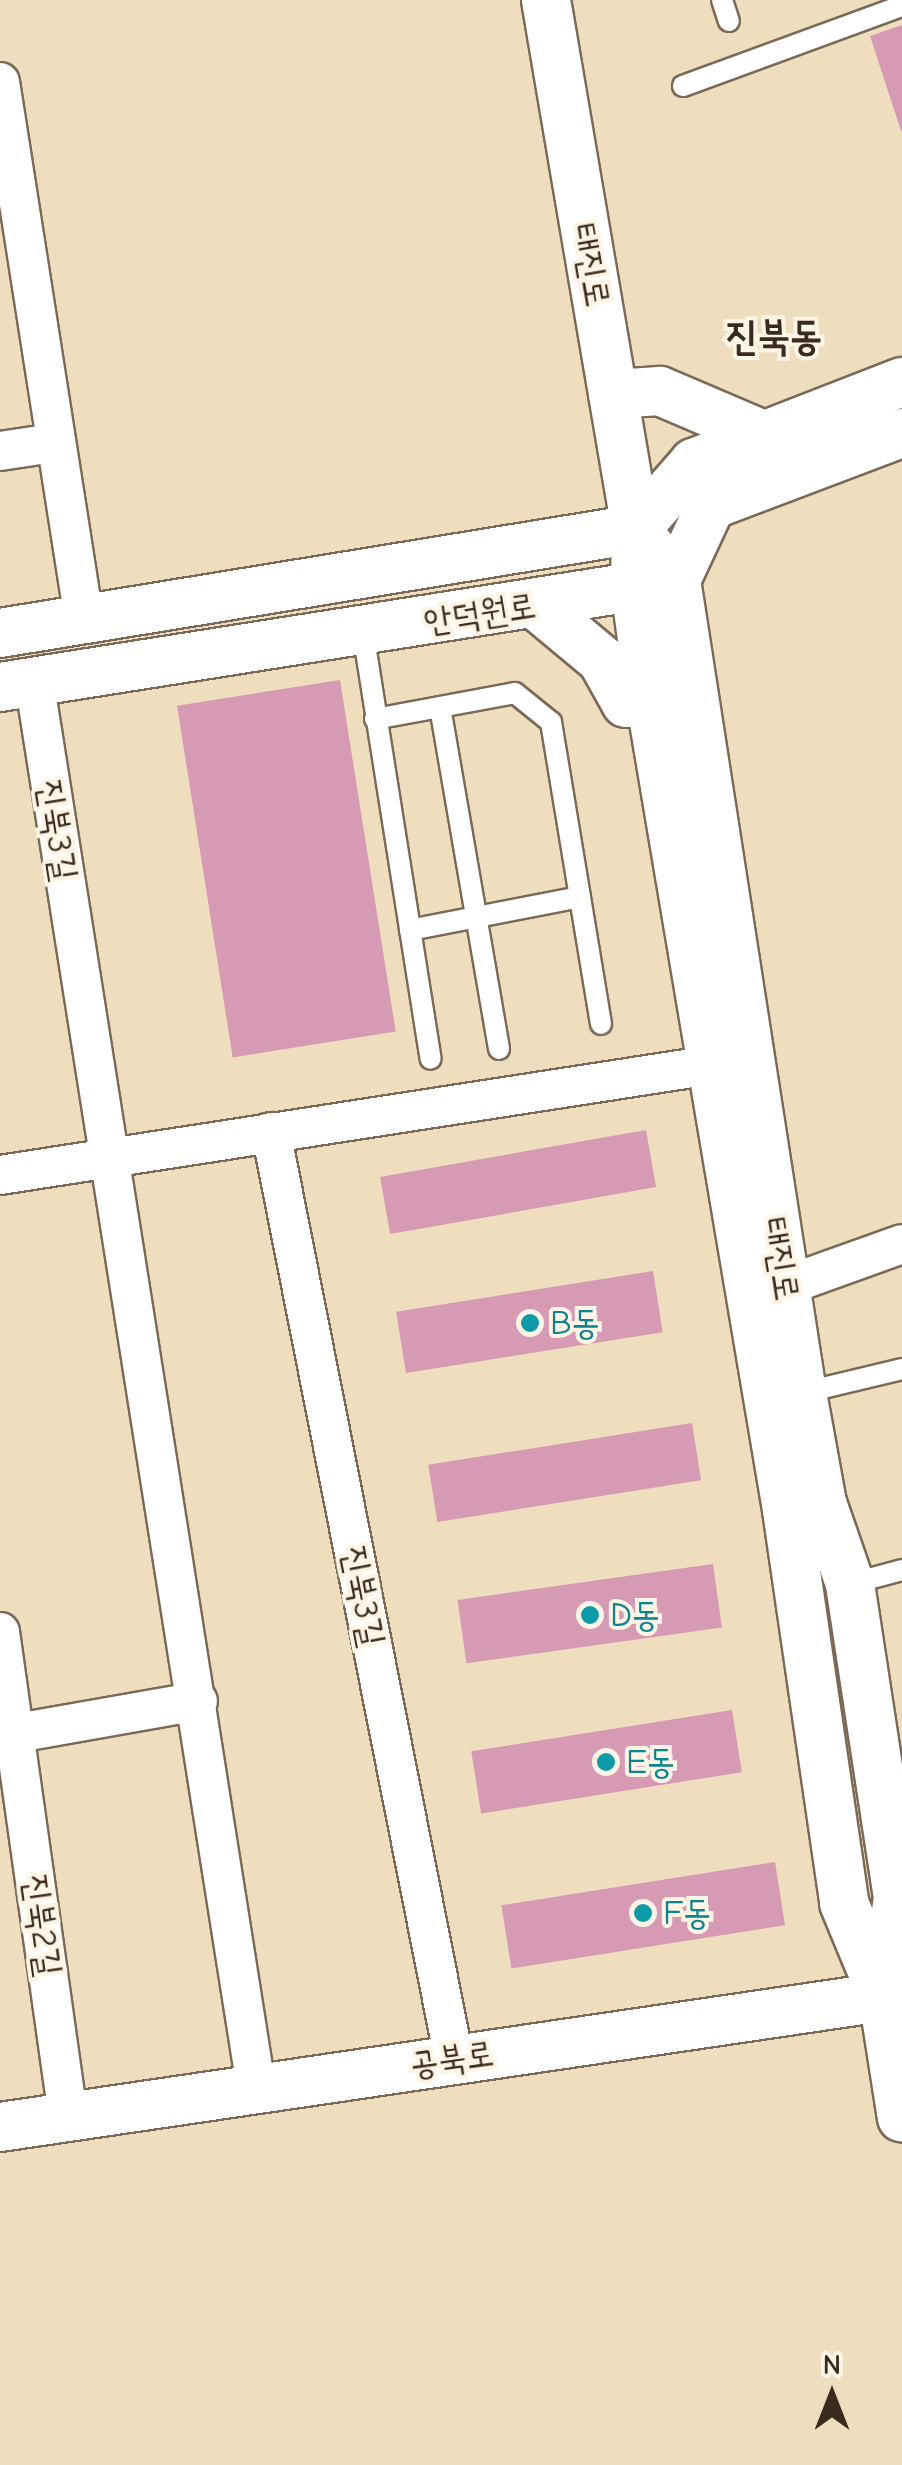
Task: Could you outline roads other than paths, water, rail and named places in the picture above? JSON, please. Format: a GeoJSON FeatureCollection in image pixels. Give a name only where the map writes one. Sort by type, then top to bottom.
{"type":"FeatureCollection","features":[{"type":"Feature","properties":{"kind":"street","name":"태진로"},"geometry":{"type":"LineString","coordinates":[[546,0],[636,530],[655,584],[822,1503],[850,1584],[898,1898],[893,1993],[902,2118]]}},
{"type":"Feature","properties":{"kind":"street"},"geometry":{"type":"LineString","coordinates":[[0,82],[8,194],[84,619]]}},
{"type":"Feature","properties":{"kind":"street"},"geometry":{"type":"LineString","coordinates":[[636,530],[694,463],[902,382]]}},
{"type":"Feature","properties":{"kind":"street"},"geometry":{"type":"LineString","coordinates":[[614,394],[660,391],[763,436]]}},
{"type":"Feature","properties":{"kind":"street"},"geometry":{"type":"LineString","coordinates":[[655,584],[711,505],[902,433]]}},
{"type":"Feature","properties":{"kind":"street"},"geometry":{"type":"LineString","coordinates":[[0,451],[53,443]]}},
{"type":"Feature","properties":{"kind":"street","name":"안덕원로"},"geometry":{"type":"LineString","coordinates":[[0,633],[636,530]]}},
{"type":"Feature","properties":{"kind":"street","name":"태진로"},"geometry":{"type":"LineString","coordinates":[[655,584],[650,698],[787,1510],[844,1903],[893,1993]]}},
{"type":"Feature","properties":{"kind":"street","name":"안덕원로"},"geometry":{"type":"LineString","coordinates":[[17,684],[536,606],[655,584]]}},
{"type":"Feature","properties":{"kind":"street"},"geometry":{"type":"LineString","coordinates":[[536,606],[602,660],[626,702],[650,698]]}},
{"type":"Feature","properties":{"kind":"street","name":"진북3길"},"geometry":{"type":"LineString","coordinates":[[17,684],[108,1158],[198,1701],[256,2086]]}},
{"type":"Feature","properties":{"kind":"street"},"geometry":{"type":"LineString","coordinates":[[0,1175],[711,1065]]}},
{"type":"Feature","properties":{"kind":"street","name":"진북3길"},"geometry":{"type":"LineString","coordinates":[[271,1132],[454,2059]]}},
{"type":"Feature","properties":{"kind":"street"},"geometry":{"type":"LineString","coordinates":[[785,1286],[902,1244]]}},
{"type":"Feature","properties":{"kind":"street","name":"진북2길"},"geometry":{"type":"LineString","coordinates":[[0,1632],[8,1734],[68,2118]]}},
{"type":"Feature","properties":{"kind":"street"},"geometry":{"type":"LineString","coordinates":[[8,1734],[198,1701]]}},
{"type":"Feature","properties":{"kind":"street","name":"공북로"},"geometry":{"type":"LineString","coordinates":[[0,2127],[893,1993]]}},
{"type":"Feature","properties":{"kind":"lane"},"geometry":{"type":"LineString","coordinates":[[683,86],[902,6]]}},
{"type":"Feature","properties":{"kind":"lane"},"geometry":{"type":"LineString","coordinates":[[364,632],[431,1060]]}},
{"type":"Feature","properties":{"kind":"lane"},"geometry":{"type":"LineString","coordinates":[[375,719],[515,694],[550,722],[601,1024]]}},
{"type":"Feature","properties":{"kind":"lane"},"geometry":{"type":"LineString","coordinates":[[440,707],[499,1049]]}},
{"type":"Feature","properties":{"kind":"lane"},"geometry":{"type":"LineString","coordinates":[[410,930],[580,897]]}},
{"type":"Feature","properties":{"kind":"lane"},"geometry":{"type":"LineString","coordinates":[[802,1393],[902,1369]]}},
{"type":"Feature","properties":{"kind":"lane"},"geometry":{"type":"LineString","coordinates":[[850,1584],[902,1570]]}},
{"type":"Feature","properties":{"kind":"place","name":"B동"},"geometry":{"type":"Point","coordinates":[530,1323]}},
{"type":"Feature","properties":{"kind":"place","name":"D동"},"geometry":{"type":"Point","coordinates":[590,1615]}},
{"type":"Feature","properties":{"kind":"place","name":"E동"},"geometry":{"type":"Point","coordinates":[606,1762]}},
{"type":"Feature","properties":{"kind":"place","name":"F동"},"geometry":{"type":"Point","coordinates":[643,1913]}},
{"type":"Feature","properties":{"kind":"district","name":"진북동"},"geometry":{"type":"Point","coordinates":[774,336]}}]}
